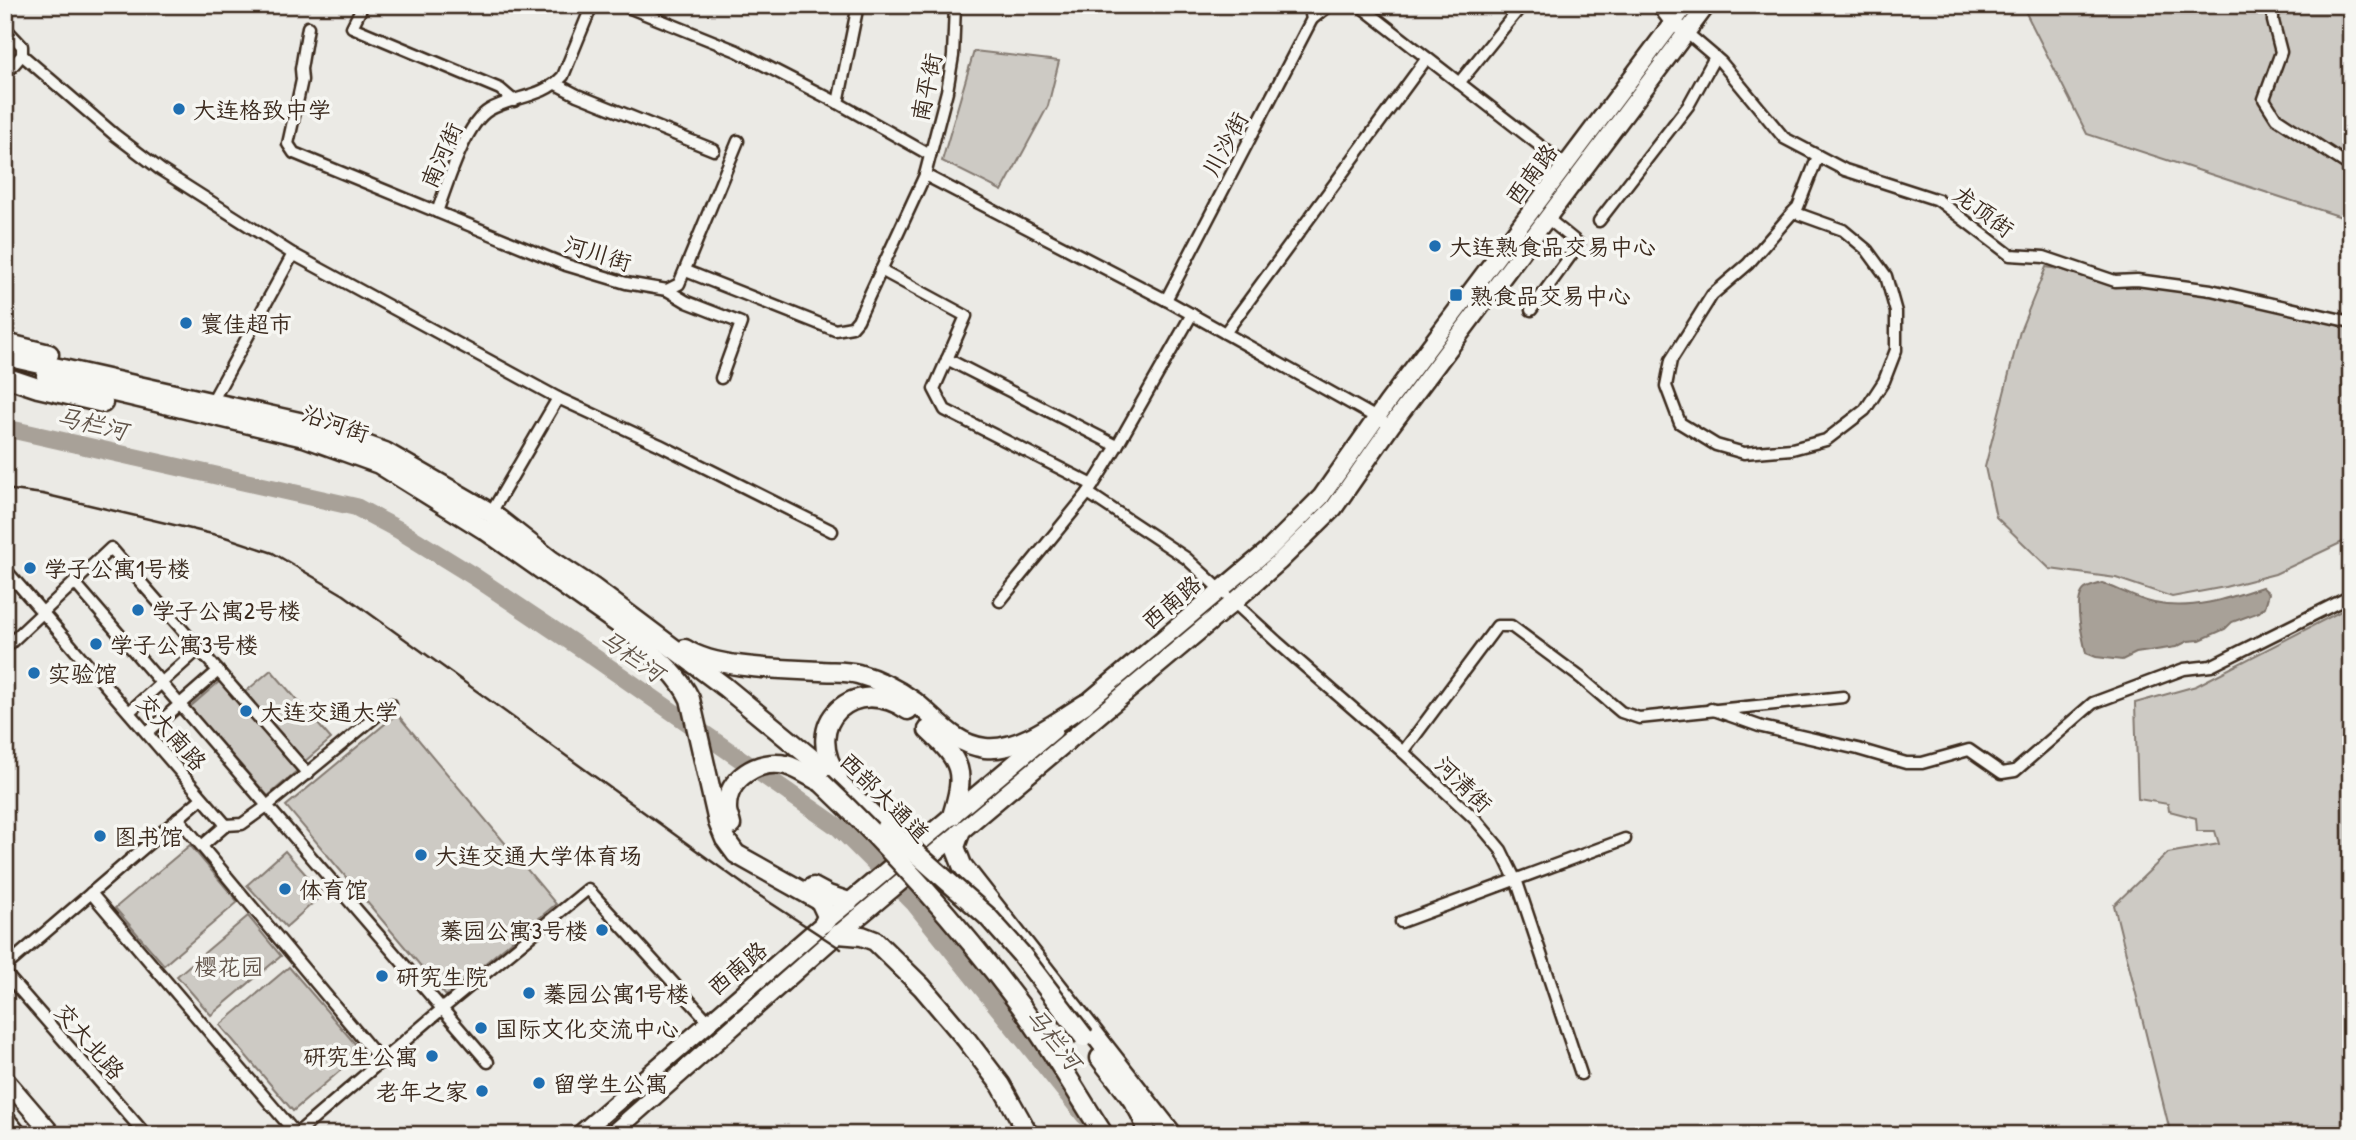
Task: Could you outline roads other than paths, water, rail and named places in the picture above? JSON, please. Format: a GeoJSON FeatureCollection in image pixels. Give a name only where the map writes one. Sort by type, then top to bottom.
{"type":"FeatureCollection","features":[{"type":"Feature","properties":{"kind":"highway"},"geometry":{"type":"LineString","coordinates":[[5,343],[292,421]]}},
{"type":"Feature","properties":{"kind":"highway"},"geometry":{"type":"LineString","coordinates":[[5,356],[80,379]]}},
{"type":"Feature","properties":{"kind":"highway"},"geometry":{"type":"LineString","coordinates":[[5,364],[80,379]]}},
{"type":"Feature","properties":{"kind":"highway"},"geometry":{"type":"LineString","coordinates":[[5,377],[38,388],[249,432],[379,464]]}},
{"type":"Feature","properties":{"kind":"highway","name":"沿河街"},"geometry":{"type":"LineString","coordinates":[[80,379],[308,424],[385,452],[491,513],[550,568]]}},
{"type":"Feature","properties":{"kind":"highway","name":"沿河街"},"geometry":{"type":"LineString","coordinates":[[80,379],[304,436],[379,464],[550,568]]}},
{"type":"Feature","properties":{"kind":"highway","name":"西部大通道"},"geometry":{"type":"LineString","coordinates":[[550,568],[592,587],[725,687],[816,762],[886,827],[1029,1000],[1116,1135]]}},
{"type":"Feature","properties":{"kind":"highway","name":"西部大通道"},"geometry":{"type":"LineString","coordinates":[[550,568],[597,608],[719,695],[821,782],[872,830],[1021,1006],[1104,1135]]}},
{"type":"Feature","properties":{"kind":"highway"},"geometry":{"type":"LineString","coordinates":[[592,587],[690,653],[730,664],[856,673],[882,683],[915,702],[942,728],[963,742],[983,748],[998,748],[1018,743],[1085,704]]}},
{"type":"Feature","properties":{"kind":"highway"},"geometry":{"type":"LineString","coordinates":[[597,608],[670,668],[681,681],[690,699],[718,822],[736,855],[820,901],[831,929],[875,941],[892,956],[966,1039],[1001,1085],[1029,1135]]}},
{"type":"Feature","properties":{"kind":"highway"},"geometry":{"type":"LineString","coordinates":[[853,797],[828,761],[825,742],[832,718],[841,705],[854,699],[891,700],[906,709],[954,755],[960,770],[960,792],[953,816]]}},
{"type":"Feature","properties":{"kind":"highway"},"geometry":{"type":"LineString","coordinates":[[821,782],[788,765],[757,766],[745,774],[729,796],[727,808],[733,830],[749,848],[828,895],[856,904]]}},
{"type":"Feature","properties":{"kind":"highway"},"geometry":{"type":"LineString","coordinates":[[886,827],[987,916],[1021,954],[1140,1112],[1146,1135]]}},
{"type":"Feature","properties":{"kind":"highway"},"geometry":{"type":"LineString","coordinates":[[960,833],[955,847],[962,865],[1173,1135]]}},
{"type":"Feature","properties":{"kind":"highway"},"geometry":{"type":"LineString","coordinates":[[1017,1115],[1036,1135]]}},
{"type":"Feature","properties":{"kind":"main road","name":"西南路"},"geometry":{"type":"LineString","coordinates":[[611,1135],[916,848],[1268,550],[1321,497],[1547,218],[1680,28],[1686,5]]}},
{"type":"Feature","properties":{"kind":"main road","name":"西南路"},"geometry":{"type":"LineString","coordinates":[[856,904],[928,860],[1234,602],[1334,508],[1383,422],[1566,166],[1680,28],[1707,5]]}},
{"type":"Feature","properties":{"kind":"main road","name":"西南路"},"geometry":{"type":"LineString","coordinates":[[579,1135],[709,1022],[831,929]]}},
{"type":"Feature","properties":{"kind":"main road"},"geometry":{"type":"LineString","coordinates":[[5,1079],[53,1135]]}},
{"type":"Feature","properties":{"kind":"main road"},"geometry":{"type":"LineString","coordinates":[[5,1118],[19,1135]]}},
{"type":"Feature","properties":{"kind":"street"},"geometry":{"type":"LineString","coordinates":[[363,5],[352,27],[500,89],[514,101]]}},
{"type":"Feature","properties":{"kind":"street"},"geometry":{"type":"LineString","coordinates":[[592,5],[563,76],[556,84],[714,150]]}},
{"type":"Feature","properties":{"kind":"street"},"geometry":{"type":"LineString","coordinates":[[622,5],[737,51],[838,103],[930,155]]}},
{"type":"Feature","properties":{"kind":"street"},"geometry":{"type":"LineString","coordinates":[[838,103],[858,5]]}},
{"type":"Feature","properties":{"kind":"street","name":"南平街"},"geometry":{"type":"LineString","coordinates":[[925,175],[947,91],[953,56],[955,5]]}},
{"type":"Feature","properties":{"kind":"street"},"geometry":{"type":"LineString","coordinates":[[1309,5],[1312,19],[1330,5]]}},
{"type":"Feature","properties":{"kind":"street"},"geometry":{"type":"LineString","coordinates":[[1459,83],[1522,5]]}},
{"type":"Feature","properties":{"kind":"street"},"geometry":{"type":"LineString","coordinates":[[1659,5],[1680,28]]}},
{"type":"Feature","properties":{"kind":"street"},"geometry":{"type":"LineString","coordinates":[[2273,5],[2273,21],[2281,52],[2264,99],[2276,118],[2351,167]]}},
{"type":"Feature","properties":{"kind":"street"},"geometry":{"type":"LineString","coordinates":[[1358,6],[1566,166]]}},
{"type":"Feature","properties":{"kind":"street","name":"川沙街"},"geometry":{"type":"LineString","coordinates":[[1166,300],[1312,19]]}},
{"type":"Feature","properties":{"kind":"street","name":"河川街"},"geometry":{"type":"LineString","coordinates":[[308,27],[301,69],[302,80],[288,144],[293,153],[566,265],[626,283],[667,290],[687,302],[741,323],[721,378]]}},
{"type":"Feature","properties":{"kind":"street"},"geometry":{"type":"LineString","coordinates":[[5,28],[22,46],[22,55],[5,75]]}},
{"type":"Feature","properties":{"kind":"street","name":"龙顶街"},"geometry":{"type":"LineString","coordinates":[[1680,28],[1715,57],[1784,138],[1845,170],[1938,200],[2010,255],[2044,257],[2115,281],[2137,280],[2211,290],[2351,321]]}},
{"type":"Feature","properties":{"kind":"street"},"geometry":{"type":"LineString","coordinates":[[22,55],[115,135],[161,170],[293,254],[558,398],[660,445],[832,531]]}},
{"type":"Feature","properties":{"kind":"street"},"geometry":{"type":"LineString","coordinates":[[1599,221],[1688,106],[1715,57]]}},
{"type":"Feature","properties":{"kind":"street"},"geometry":{"type":"LineString","coordinates":[[1225,333],[1427,58]]}},
{"type":"Feature","properties":{"kind":"street","name":"南河街"},"geometry":{"type":"LineString","coordinates":[[437,212],[471,128],[488,111],[533,96],[556,84]]}},
{"type":"Feature","properties":{"kind":"street"},"geometry":{"type":"LineString","coordinates":[[667,290],[679,284],[686,271],[738,141]]}},
{"type":"Feature","properties":{"kind":"street"},"geometry":{"type":"LineString","coordinates":[[1793,212],[1843,230],[1867,250],[1886,276],[1896,312],[1896,350],[1884,381],[1865,410],[1826,440],[1792,449],[1744,453],[1716,445],[1680,423],[1666,386],[1671,360],[1712,295],[1748,264],[1793,212],[1798,207],[1818,156]]}},
{"type":"Feature","properties":{"kind":"street"},"geometry":{"type":"LineString","coordinates":[[686,271],[835,330],[852,327],[858,320],[925,175],[1192,314],[1383,422]]}},
{"type":"Feature","properties":{"kind":"street"},"geometry":{"type":"LineString","coordinates":[[1531,310],[1574,255],[1579,244],[1547,218]]}},
{"type":"Feature","properties":{"kind":"street"},"geometry":{"type":"LineString","coordinates":[[214,398],[293,254]]}},
{"type":"Feature","properties":{"kind":"street"},"geometry":{"type":"LineString","coordinates":[[881,270],[965,316],[947,359],[1117,446]]}},
{"type":"Feature","properties":{"kind":"street"},"geometry":{"type":"LineString","coordinates":[[1000,601],[1090,489],[1192,314]]}},
{"type":"Feature","properties":{"kind":"street","name":"河清街"},"geometry":{"type":"LineString","coordinates":[[947,359],[934,389],[945,410],[1090,489],[1186,558],[1476,820],[1501,850],[1516,880],[1581,1073]]}},
{"type":"Feature","properties":{"kind":"street"},"geometry":{"type":"LineString","coordinates":[[491,513],[558,398]]}},
{"type":"Feature","properties":{"kind":"street"},"geometry":{"type":"LineString","coordinates":[[5,648],[111,548],[308,774]]}},
{"type":"Feature","properties":{"kind":"street","name":"交大南路"},"geometry":{"type":"LineString","coordinates":[[5,569],[226,825]]}},
{"type":"Feature","properties":{"kind":"street"},"geometry":{"type":"LineString","coordinates":[[75,583],[488,1062]]}},
{"type":"Feature","properties":{"kind":"street"},"geometry":{"type":"LineString","coordinates":[[1711,709],[1762,727],[1906,763],[1922,763],[1969,750],[2002,774],[2015,771],[2093,703],[2184,668],[2211,666],[2351,596]]}},
{"type":"Feature","properties":{"kind":"street"},"geometry":{"type":"LineString","coordinates":[[1403,752],[1497,626],[1511,626],[1581,678],[1621,712],[1639,718],[1843,697]]}},
{"type":"Feature","properties":{"kind":"street"},"geometry":{"type":"LineString","coordinates":[[129,712],[199,649]]}},
{"type":"Feature","properties":{"kind":"street"},"geometry":{"type":"LineString","coordinates":[[147,733],[218,671]]}},
{"type":"Feature","properties":{"kind":"street"},"geometry":{"type":"LineString","coordinates":[[202,846],[226,825],[242,824],[267,806],[391,704]]}},
{"type":"Feature","properties":{"kind":"street"},"geometry":{"type":"LineString","coordinates":[[5,967],[202,798]]}},
{"type":"Feature","properties":{"kind":"street"},"geometry":{"type":"LineString","coordinates":[[178,818],[381,1061]]}},
{"type":"Feature","properties":{"kind":"street"},"geometry":{"type":"LineString","coordinates":[[1401,922],[1625,839]]}},
{"type":"Feature","properties":{"kind":"street"},"geometry":{"type":"LineString","coordinates":[[91,893],[296,1134],[587,889],[709,1022]]}},
{"type":"Feature","properties":{"kind":"street","name":"交大北路"},"geometry":{"type":"LineString","coordinates":[[5,973],[146,1135]]}},
{"type":"Feature","properties":{"kind":"waterway","name":"马栏河"},"geometry":{"type":"LineString","coordinates":[[5,428],[356,507],[475,577],[838,827],[915,904],[1085,1116]]}},
{"type":"Feature","properties":{"kind":"railway"},"geometry":{"type":"LineString","coordinates":[[5,489],[43,494],[225,537],[273,553],[344,595],[754,892],[841,949]]}},
{"type":"Feature","properties":{"kind":"place","name":"大连格致中学"},"geometry":{"type":"Point","coordinates":[179,109]}},
{"type":"Feature","properties":{"kind":"place","name":"大连熟食品交易中心"},"geometry":{"type":"Point","coordinates":[1435,246]}},
{"type":"Feature","properties":{"kind":"place","name":"熟食品交易中心"},"geometry":{"type":"Point","coordinates":[1456,295]}},
{"type":"Feature","properties":{"kind":"place","name":"寰佳超市"},"geometry":{"type":"Point","coordinates":[186,323]}},
{"type":"Feature","properties":{"kind":"place","name":"学子公寓1号楼"},"geometry":{"type":"Point","coordinates":[30,568]}},
{"type":"Feature","properties":{"kind":"place","name":"学子公寓2号楼"},"geometry":{"type":"Point","coordinates":[138,610]}},
{"type":"Feature","properties":{"kind":"place","name":"学子公寓3号楼"},"geometry":{"type":"Point","coordinates":[96,644]}},
{"type":"Feature","properties":{"kind":"place","name":"实验馆"},"geometry":{"type":"Point","coordinates":[34,673]}},
{"type":"Feature","properties":{"kind":"place","name":"大连交通大学"},"geometry":{"type":"Point","coordinates":[246,711]}},
{"type":"Feature","properties":{"kind":"place","name":"图书馆"},"geometry":{"type":"Point","coordinates":[100,836]}},
{"type":"Feature","properties":{"kind":"place","name":"大连交通大学体育场"},"geometry":{"type":"Point","coordinates":[421,855]}},
{"type":"Feature","properties":{"kind":"place","name":"体育馆"},"geometry":{"type":"Point","coordinates":[285,889]}},
{"type":"Feature","properties":{"kind":"place","name":"蓁园公寓3号楼"},"geometry":{"type":"Point","coordinates":[602,930]}},
{"type":"Feature","properties":{"kind":"place","name":"研究生院"},"geometry":{"type":"Point","coordinates":[382,976]}},
{"type":"Feature","properties":{"kind":"place","name":"蓁园公寓1号楼"},"geometry":{"type":"Point","coordinates":[529,993]}},
{"type":"Feature","properties":{"kind":"place","name":"国际文化交流中心"},"geometry":{"type":"Point","coordinates":[481,1028]}},
{"type":"Feature","properties":{"kind":"place","name":"研究生公寓"},"geometry":{"type":"Point","coordinates":[432,1056]}},
{"type":"Feature","properties":{"kind":"place","name":"留学生公寓"},"geometry":{"type":"Point","coordinates":[539,1083]}},
{"type":"Feature","properties":{"kind":"place","name":"老年之家"},"geometry":{"type":"Point","coordinates":[482,1091]}},
{"type":"Feature","properties":{"kind":"park label","name":"樱花园"},"geometry":{"type":"Point","coordinates":[229,966]}}]}
